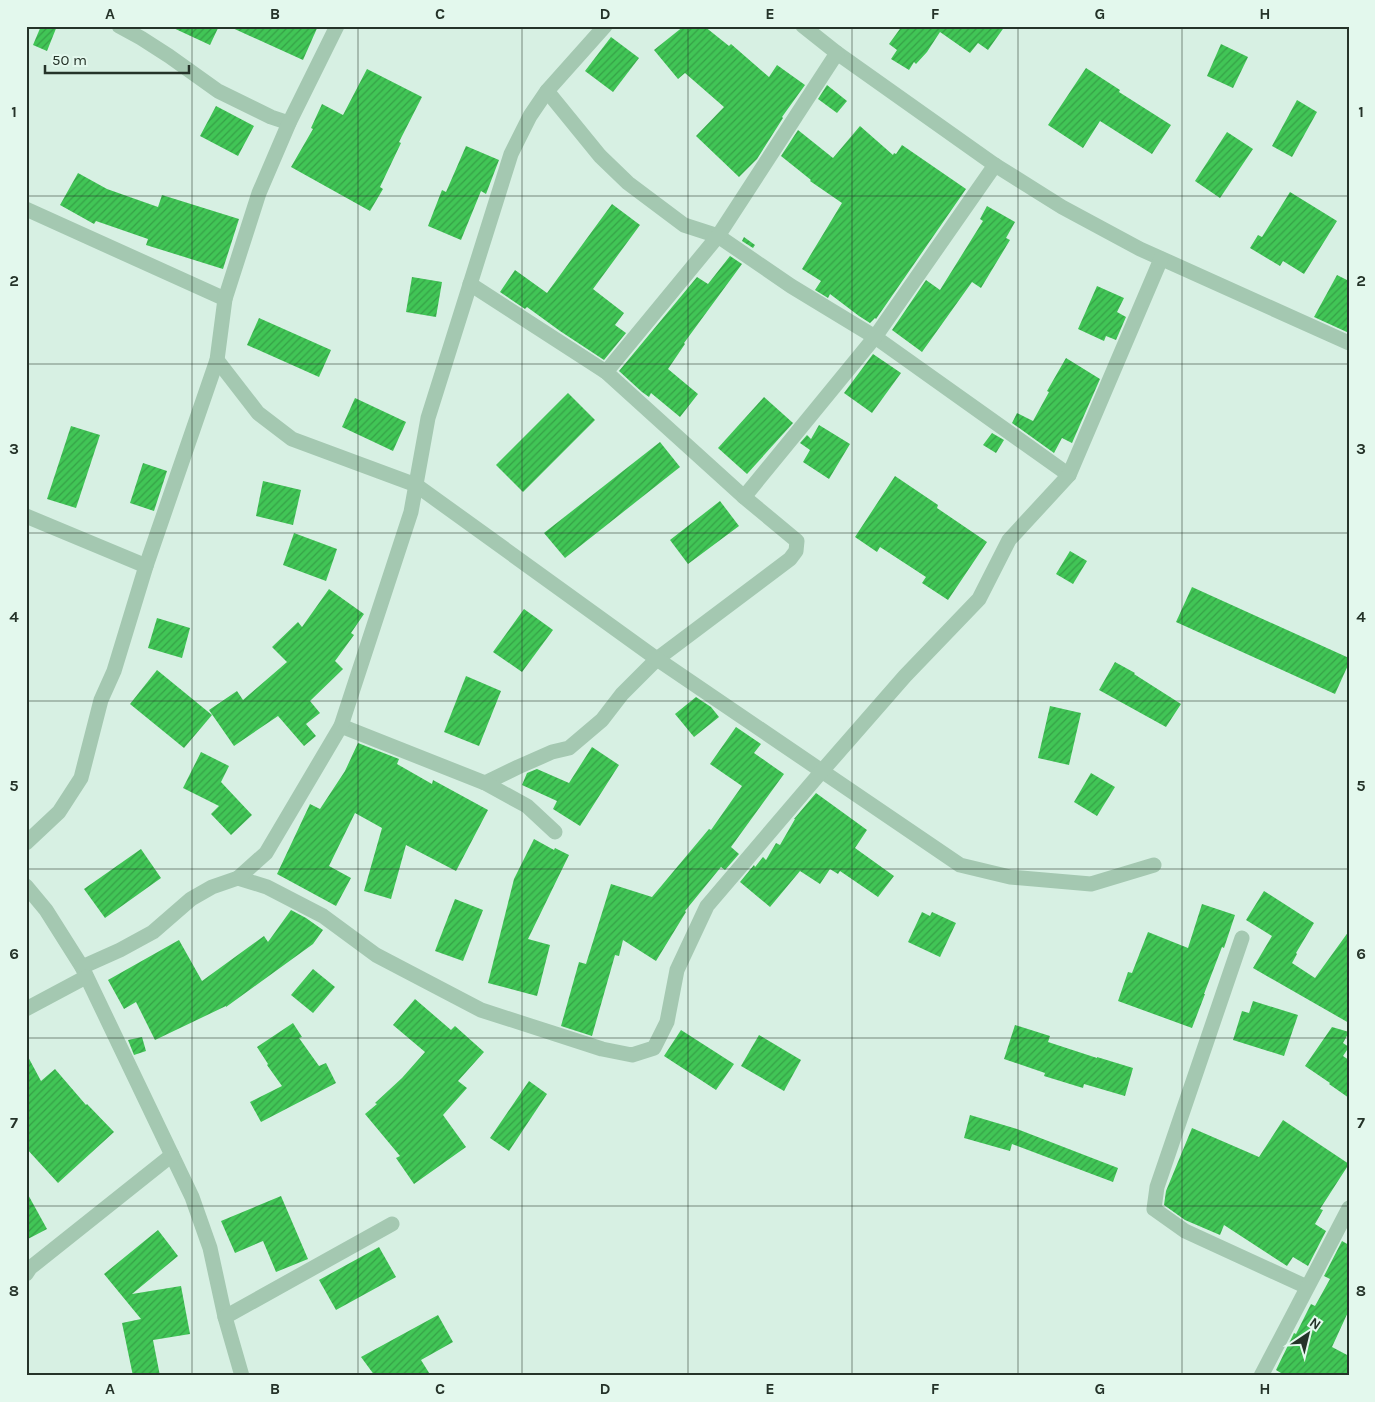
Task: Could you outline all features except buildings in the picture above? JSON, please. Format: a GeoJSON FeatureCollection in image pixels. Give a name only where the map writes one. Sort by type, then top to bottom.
{"type":"FeatureCollection","features":[{"type":"Feature","properties":{"kind":"street"},"geometry":{"type":"LineString","coordinates":[[119,26],[169,56],[218,91],[271,118],[289,123]]}},
{"type":"Feature","properties":{"kind":"street"},"geometry":{"type":"LineString","coordinates":[[26,843],[59,812],[81,778],[101,700],[114,671],[146,566],[217,360],[225,299],[260,193],[289,123],[337,26]]}},
{"type":"Feature","properties":{"kind":"street"},"geometry":{"type":"LineString","coordinates":[[26,1010],[84,972],[153,932],[191,900],[212,887],[238,878],[266,853],[341,726],[411,512],[428,418],[511,154],[530,116],[547,90],[605,26]]}},
{"type":"Feature","properties":{"kind":"street"},"geometry":{"type":"LineString","coordinates":[[803,26],[837,53],[996,166],[1062,207],[1160,258],[1349,343]]}},
{"type":"Feature","properties":{"kind":"street"},"geometry":{"type":"LineString","coordinates":[[606,372],[718,236],[837,53]]}},
{"type":"Feature","properties":{"kind":"street"},"geometry":{"type":"LineString","coordinates":[[547,90],[600,156],[628,184],[684,225],[718,236],[792,286],[875,337],[1069,475]]}},
{"type":"Feature","properties":{"kind":"street"},"geometry":{"type":"LineString","coordinates":[[744,497],[875,337],[996,166]]}},
{"type":"Feature","properties":{"kind":"street"},"geometry":{"type":"LineString","coordinates":[[26,209],[225,299]]}},
{"type":"Feature","properties":{"kind":"street"},"geometry":{"type":"LineString","coordinates":[[238,878],[267,887],[323,916],[376,955],[481,1010],[602,1049],[632,1055],[654,1048],[667,1022],[677,970],[707,906],[905,676],[979,599],[1009,540],[1069,475],[1160,258]]}},
{"type":"Feature","properties":{"kind":"street"},"geometry":{"type":"LineString","coordinates":[[470,284],[606,372],[796,542],[796,551],[790,559],[657,659],[622,694],[602,720],[569,748],[552,752],[485,783]]}},
{"type":"Feature","properties":{"kind":"street"},"geometry":{"type":"LineString","coordinates":[[217,360],[258,412],[292,439],[416,485],[657,659],[960,865],[1010,877],[1091,884],[1154,865]]}},
{"type":"Feature","properties":{"kind":"street"},"geometry":{"type":"LineString","coordinates":[[26,516],[146,566]]}},
{"type":"Feature","properties":{"kind":"street"},"geometry":{"type":"LineString","coordinates":[[341,726],[485,783],[527,806],[556,832]]}},
{"type":"Feature","properties":{"kind":"street"},"geometry":{"type":"LineString","coordinates":[[26,886],[46,910],[84,972],[192,1197],[210,1248],[225,1317],[242,1376]]}},
{"type":"Feature","properties":{"kind":"street"},"geometry":{"type":"LineString","coordinates":[[1242,938],[1157,1187],[1154,1210],[1185,1231],[1307,1287]]}},
{"type":"Feature","properties":{"kind":"street"},"geometry":{"type":"LineString","coordinates":[[26,1274],[30,1268],[172,1155]]}},
{"type":"Feature","properties":{"kind":"street"},"geometry":{"type":"LineString","coordinates":[[1261,1376],[1349,1208]]}},
{"type":"Feature","properties":{"kind":"street"},"geometry":{"type":"LineString","coordinates":[[225,1317],[392,1224]]}}]}
